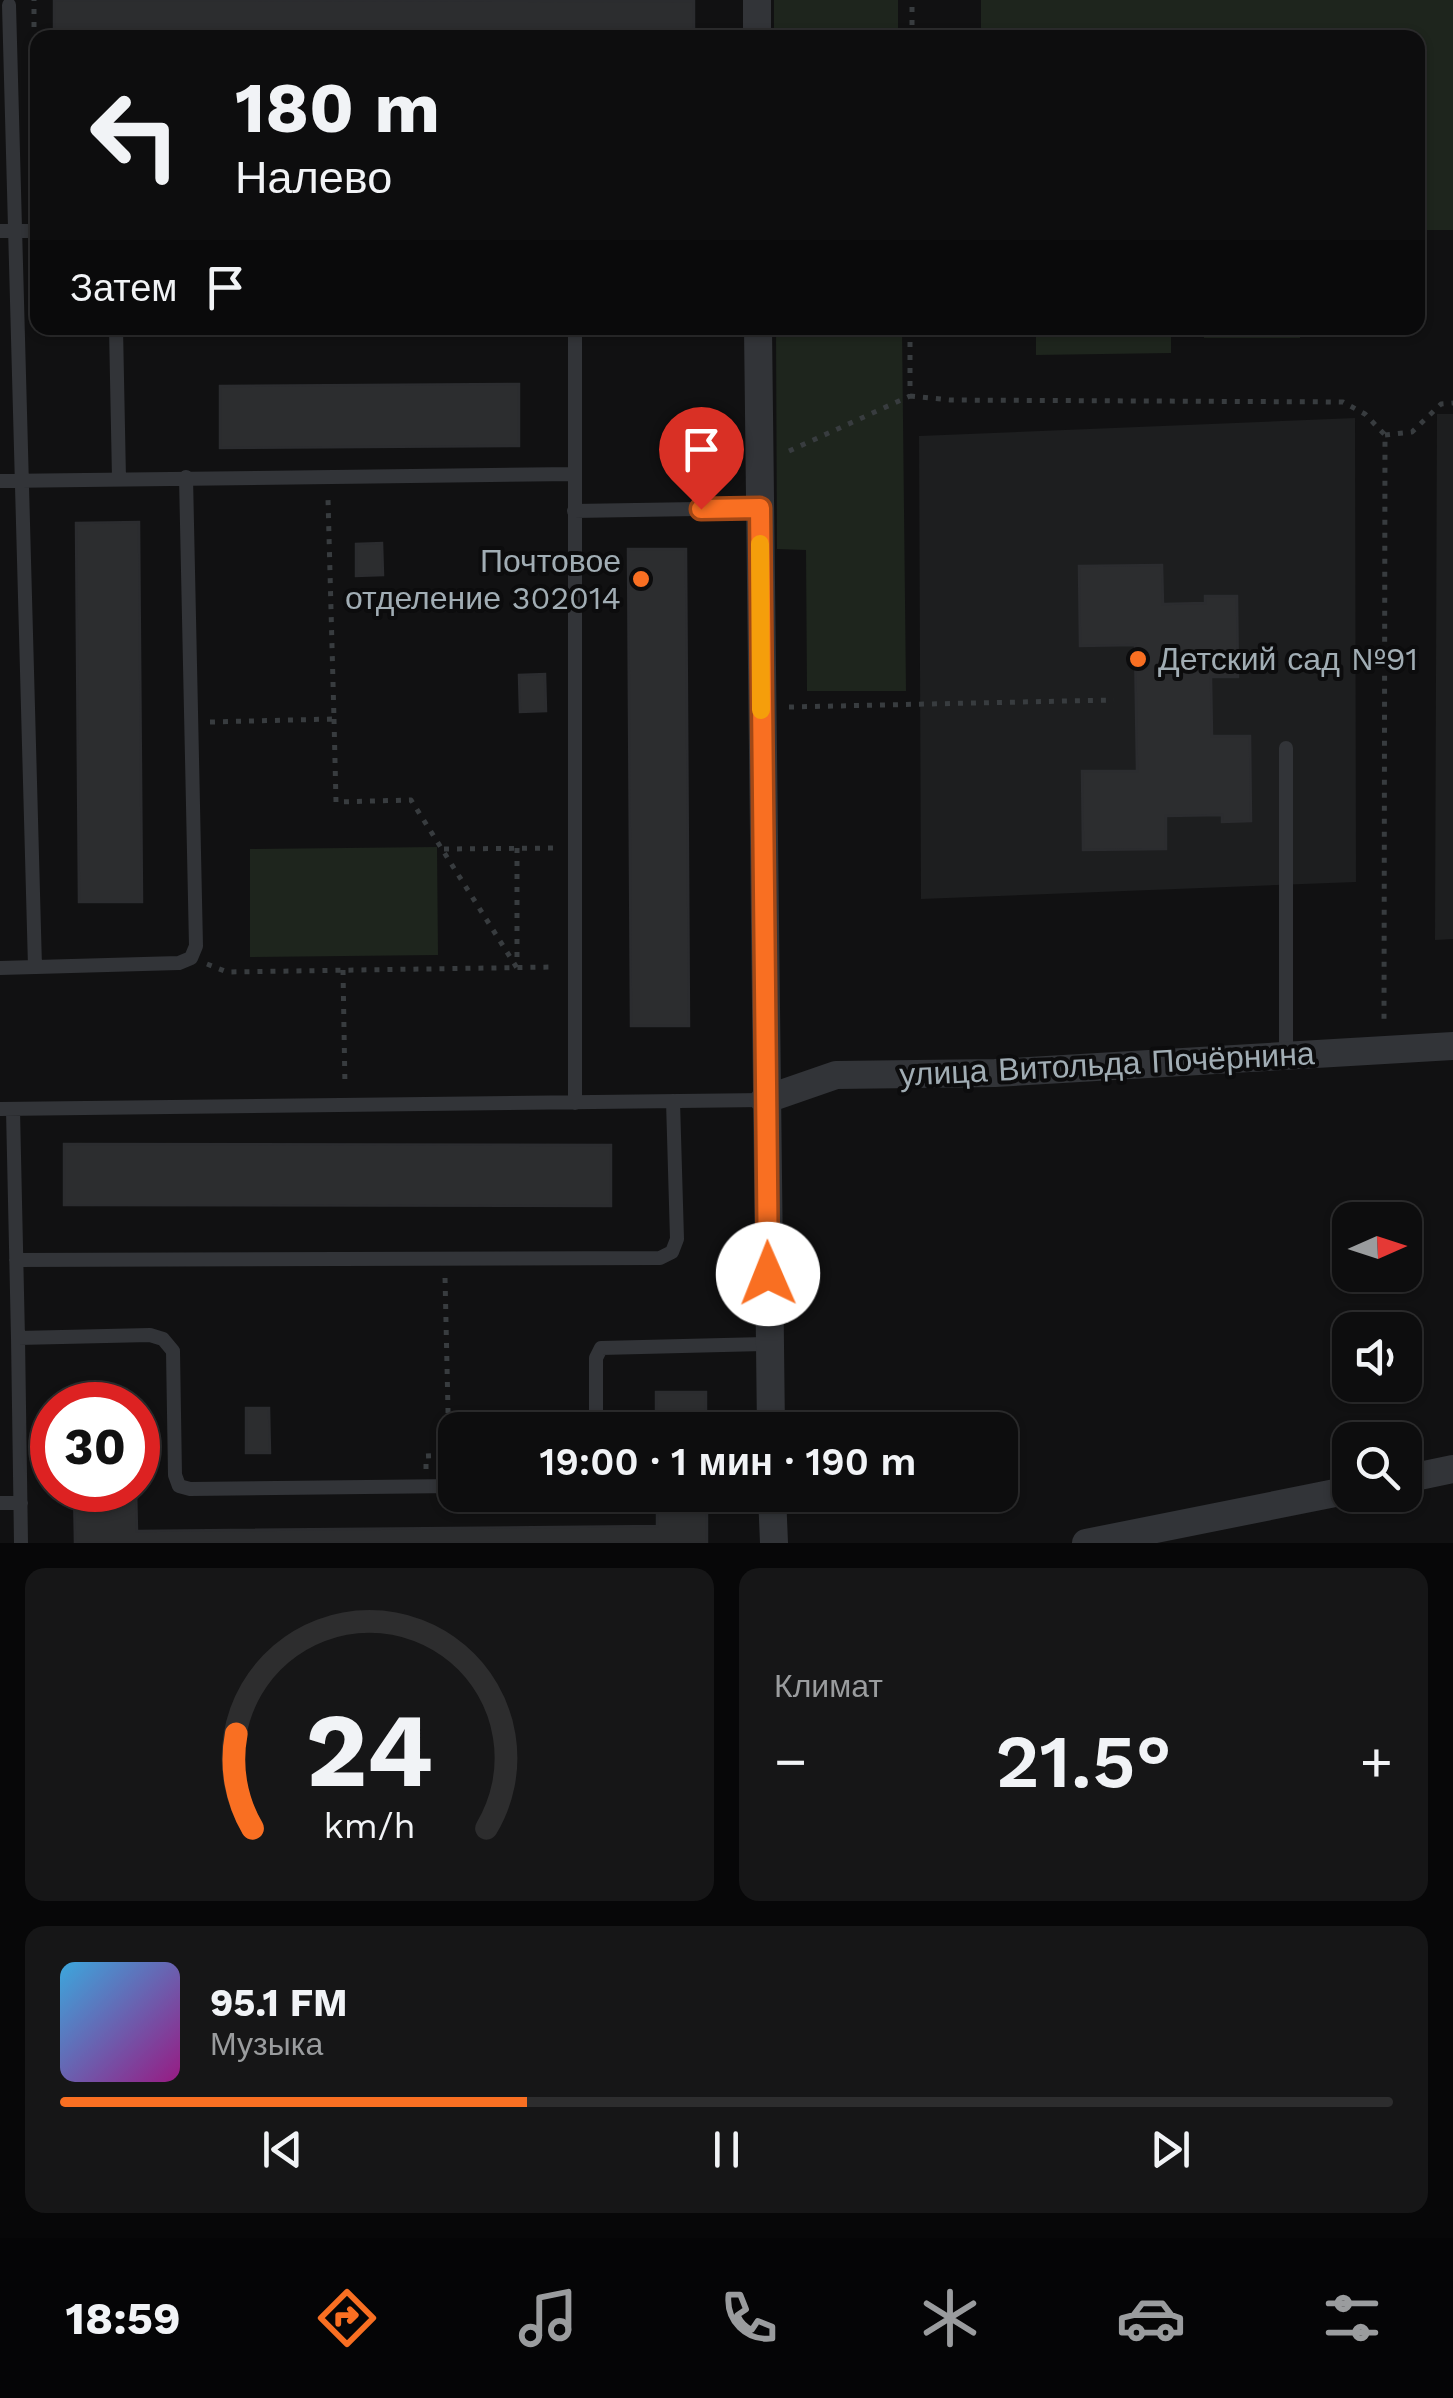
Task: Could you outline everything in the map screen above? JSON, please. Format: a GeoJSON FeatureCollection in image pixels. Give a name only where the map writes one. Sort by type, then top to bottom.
{"type":"FeatureCollection","features":[{"type":"Feature","properties":{"kind":"street"},"geometry":{"type":"LineString","coordinates":[[757,0],[757,30]]}},
{"type":"Feature","properties":{"kind":"street"},"geometry":{"type":"LineString","coordinates":[[758,335],[770,1412]]}},
{"type":"Feature","properties":{"kind":"street","name":"улица Витольда Почёрнина"},"geometry":{"type":"LineString","coordinates":[[764,1100],[836,1075],[995,1073],[1453,1046]]}},
{"type":"Feature","properties":{"kind":"street"},"geometry":{"type":"LineString","coordinates":[[1422,1475],[1453,1469]]}},
{"type":"Feature","properties":{"kind":"street"},"geometry":{"type":"LineString","coordinates":[[1086,1543],[1332,1494]]}},
{"type":"Feature","properties":{"kind":"street"},"geometry":{"type":"LineString","coordinates":[[773,1512],[774,1543]]}},
{"type":"Feature","properties":{"kind":"lane"},"geometry":{"type":"LineString","coordinates":[[9,5],[7,231],[21,481],[35,967]]}},
{"type":"Feature","properties":{"kind":"lane"},"geometry":{"type":"LineString","coordinates":[[116,335],[119,479]]}},
{"type":"Feature","properties":{"kind":"lane"},"geometry":{"type":"LineString","coordinates":[[575,335],[575,1103]]}},
{"type":"Feature","properties":{"kind":"lane"},"geometry":{"type":"LineString","coordinates":[[0,480],[574,474]]}},
{"type":"Feature","properties":{"kind":"lane"},"geometry":{"type":"LineString","coordinates":[[0,968],[179,962],[190,958],[196,946],[186,478]]}},
{"type":"Feature","properties":{"kind":"lane"},"geometry":{"type":"LineString","coordinates":[[574,511],[760,508]]}},
{"type":"Feature","properties":{"kind":"lane"},"geometry":{"type":"LineString","coordinates":[[1286,748],[1286,1056]]}},
{"type":"Feature","properties":{"kind":"lane"},"geometry":{"type":"LineString","coordinates":[[22,1543],[16,1260],[6,1110],[764,1100]]}},
{"type":"Feature","properties":{"kind":"lane"},"geometry":{"type":"LineString","coordinates":[[16,1260],[660,1258],[672,1252],[677,1240],[674,1102]]}},
{"type":"Feature","properties":{"kind":"lane"},"geometry":{"type":"LineString","coordinates":[[18,1338],[150,1335],[163,1339],[173,1351],[175,1475],[179,1486],[438,1487]]}},
{"type":"Feature","properties":{"kind":"lane"},"geometry":{"type":"LineString","coordinates":[[596,1412],[596,1358],[600,1348],[768,1344]]}},
{"type":"Feature","properties":{"kind":"lane"},"geometry":{"type":"LineString","coordinates":[[0,1503],[20,1503]]}},
{"type":"Feature","properties":{"kind":"path"},"geometry":{"type":"LineString","coordinates":[[912,0],[912,30]]}},
{"type":"Feature","properties":{"kind":"path"},"geometry":{"type":"LineString","coordinates":[[910,335],[910,396]]}},
{"type":"Feature","properties":{"kind":"path"},"geometry":{"type":"LineString","coordinates":[[759,465],[910,396],[950,400],[1343,402],[1365,414],[1385,435],[1384,1050]]}},
{"type":"Feature","properties":{"kind":"path"},"geometry":{"type":"LineString","coordinates":[[1385,435],[1412,432],[1441,404],[1453,403]]}},
{"type":"Feature","properties":{"kind":"path"},"geometry":{"type":"LineString","coordinates":[[328,476],[336,802],[411,800],[518,968]]}},
{"type":"Feature","properties":{"kind":"path"},"geometry":{"type":"LineString","coordinates":[[761,708],[1114,700]]}},
{"type":"Feature","properties":{"kind":"path"},"geometry":{"type":"LineString","coordinates":[[191,723],[334,719]]}},
{"type":"Feature","properties":{"kind":"path"},"geometry":{"type":"LineString","coordinates":[[517,848],[518,968]]}},
{"type":"Feature","properties":{"kind":"path"},"geometry":{"type":"LineString","coordinates":[[444,849],[574,848]]}},
{"type":"Feature","properties":{"kind":"path"},"geometry":{"type":"LineString","coordinates":[[190,958],[226,972],[575,967]]}},
{"type":"Feature","properties":{"kind":"path"},"geometry":{"type":"LineString","coordinates":[[343,970],[345,1106]]}},
{"type":"Feature","properties":{"kind":"path"},"geometry":{"type":"LineString","coordinates":[[426,1487],[426,1456],[449,1455],[444,1259]]}},
{"type":"Feature","properties":{"kind":"shaded area"},"geometry":{"type":"Polygon","coordinates":[[[774,0],[898,0],[898,30],[774,30],[774,0]]]}},
{"type":"Feature","properties":{"kind":"shaded area"},"geometry":{"type":"Polygon","coordinates":[[[981,0],[1453,0],[1453,230],[1425,230],[1425,30],[981,30],[981,0]]]}},
{"type":"Feature","properties":{"kind":"shaded area"},"geometry":{"type":"Polygon","coordinates":[[[776,335],[902,335],[906,691],[807,691],[806,550],[777,549],[776,335]]]}},
{"type":"Feature","properties":{"kind":"shaded area"},"geometry":{"type":"Polygon","coordinates":[[[1036,335],[1171,335],[1171,353],[1036,355],[1036,335]]]}},
{"type":"Feature","properties":{"kind":"shaded area"},"geometry":{"type":"Polygon","coordinates":[[[1204,335],[1300,335],[1300,338],[1204,335]]]}},
{"type":"Feature","properties":{"kind":"shaded area"},"geometry":{"type":"Polygon","coordinates":[[[1437,414],[1453,414],[1453,939],[1435,940],[1437,414]]]}},
{"type":"Feature","properties":{"kind":"shaded area","name":"Детский сад №91"},"geometry":{"type":"Polygon","coordinates":[[[1355,418],[1356,882],[921,899],[919,436],[1355,418]]]}},
{"type":"Feature","properties":{"kind":"shaded area"},"geometry":{"type":"Polygon","coordinates":[[[437,847],[438,955],[250,957],[250,849],[437,847]]]}},
{"type":"Feature","properties":{"kind":"building"},"geometry":{"type":"Polygon","coordinates":[[[54,0],[694,1],[694,30],[54,30],[54,0]]]}},
{"type":"Feature","properties":{"kind":"building"},"geometry":{"type":"Polygon","coordinates":[[[519,384],[519,446],[220,448],[220,386],[519,384]]]}},
{"type":"Feature","properties":{"kind":"building"},"geometry":{"type":"Polygon","coordinates":[[[139,522],[142,902],[79,902],[76,523],[139,522]]]}},
{"type":"Feature","properties":{"kind":"building"},"geometry":{"type":"Polygon","coordinates":[[[382,543],[383,575],[356,576],[356,544],[382,543]]]}},
{"type":"Feature","properties":{"kind":"building"},"geometry":{"type":"Polygon","coordinates":[[[628,549],[686,549],[689,1026],[631,1026],[628,549]]]}},
{"type":"Feature","properties":{"kind":"building"},"geometry":{"type":"Polygon","coordinates":[[[1162,565],[1163,604],[1205,603],[1205,596],[1237,596],[1238,677],[1211,677],[1212,736],[1250,736],[1251,821],[1222,822],[1222,815],[1166,816],[1166,849],[1083,850],[1082,771],[1137,771],[1135,645],[1080,646],[1079,566],[1162,565]]]}},
{"type":"Feature","properties":{"kind":"building"},"geometry":{"type":"Polygon","coordinates":[[[545,674],[546,711],[520,712],[519,675],[545,674]]]}},
{"type":"Feature","properties":{"kind":"building"},"geometry":{"type":"Polygon","coordinates":[[[64,1144],[611,1145],[611,1206],[64,1205],[64,1144]]]}},
{"type":"Feature","properties":{"kind":"building"},"geometry":{"type":"Polygon","coordinates":[[[656,1392],[706,1392],[706,1412],[656,1412],[656,1392]]]}},
{"type":"Feature","properties":{"kind":"building"},"geometry":{"type":"Polygon","coordinates":[[[246,1408],[269,1408],[270,1453],[246,1453],[246,1408]]]}},
{"type":"Feature","properties":{"kind":"building"},"geometry":{"type":"Polygon","coordinates":[[[74,1512],[137,1512],[137,1531],[657,1526],[657,1512],[707,1512],[707,1543],[75,1543],[74,1512]]]}},
{"type":"Feature","properties":{"kind":"slow traffic"},"geometry":{"type":"LineString","coordinates":[[760,544],[761,710]]}},
{"type":"Feature","properties":{"kind":"place","name":"Почтовое отделение 302014"},"geometry":{"type":"Point","coordinates":[641,579]}},
{"type":"Feature","properties":{"kind":"place","name":"Детский сад №91"},"geometry":{"type":"Point","coordinates":[1138,659]}},
{"type":"Feature","properties":{"kind":"route"},"geometry":{"type":"LineString","coordinates":[[701,509],[760,508],[768,1274]]}}]}
